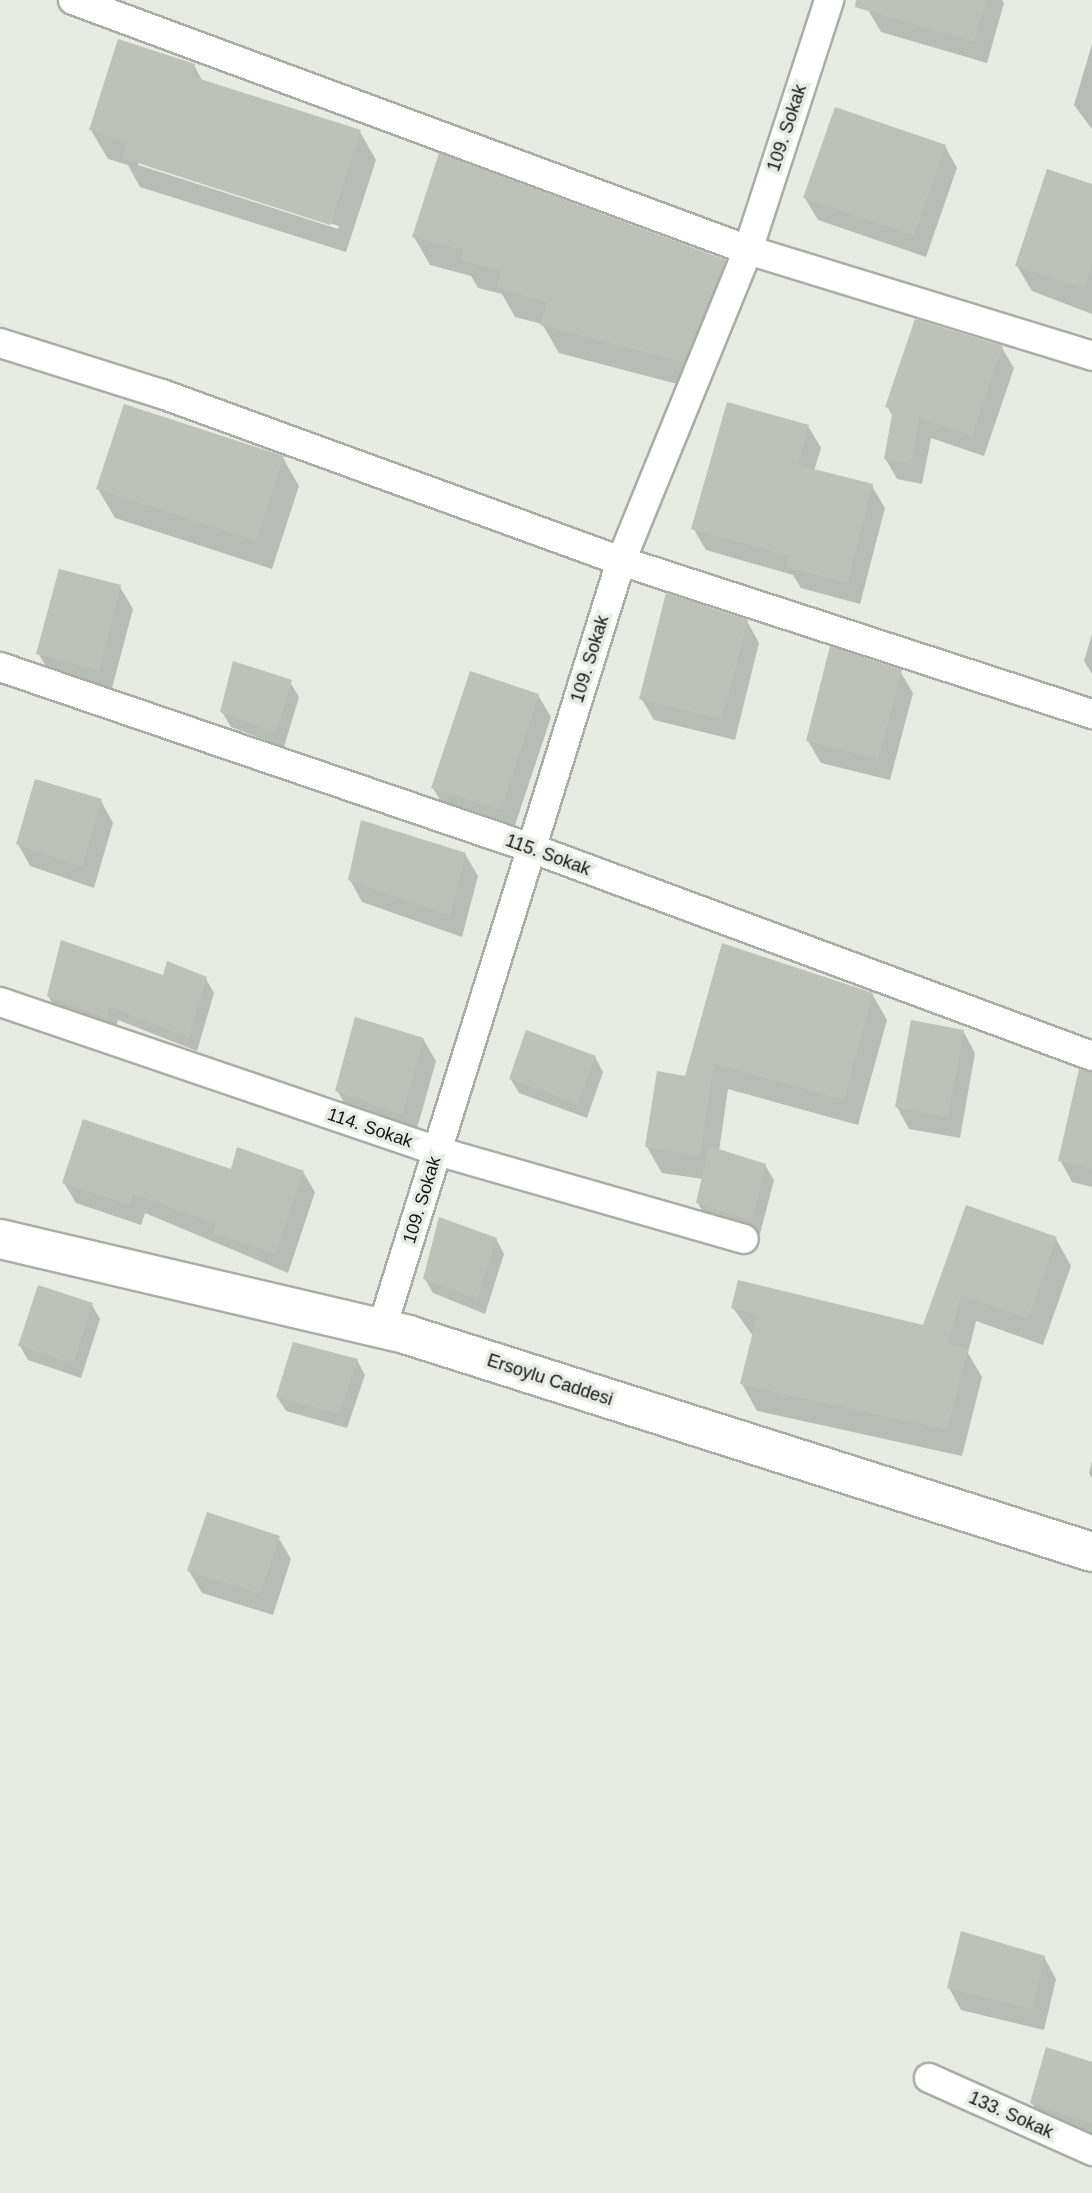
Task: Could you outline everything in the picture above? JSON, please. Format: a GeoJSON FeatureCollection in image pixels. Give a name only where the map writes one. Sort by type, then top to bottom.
{"type":"FeatureCollection","features":[{"type":"Feature","properties":{"kind":"street"},"geometry":{"type":"LineString","coordinates":[[73,0],[748,250],[1092,356]]}},
{"type":"Feature","properties":{"kind":"street","name":"109. Sokak"},"geometry":{"type":"LineString","coordinates":[[382,1328],[621,561],[748,250],[829,0]]}},
{"type":"Feature","properties":{"kind":"street"},"geometry":{"type":"LineString","coordinates":[[0,343],[162,394],[621,561],[1092,714]]}},
{"type":"Feature","properties":{"kind":"street","name":"115. Sokak"},"geometry":{"type":"LineString","coordinates":[[0,667],[531,848],[1092,1056]]}},
{"type":"Feature","properties":{"kind":"street","name":"114. Sokak"},"geometry":{"type":"LineString","coordinates":[[0,1002],[437,1151],[744,1239]]}},
{"type":"Feature","properties":{"kind":"street","name":"Ersoylu Caddesi"},"geometry":{"type":"LineString","coordinates":[[0,1238],[382,1328],[1092,1552]]}},
{"type":"Feature","properties":{"kind":"street","name":"133. Sokak"},"geometry":{"type":"LineString","coordinates":[[929,2078],[1092,2151]]}},
{"type":"Feature","properties":{"kind":"building"},"geometry":{"type":"Polygon","coordinates":[[[856,0],[987,0],[974,42],[855,7],[856,0]]]}},
{"type":"Feature","properties":{"kind":"building"},"geometry":{"type":"Polygon","coordinates":[[[118,39],[195,64],[191,76],[361,130],[330,225],[122,158],[127,142],[89,130],[118,39]]]}},
{"type":"Feature","properties":{"kind":"building"},"geometry":{"type":"Polygon","coordinates":[[[835,107],[946,145],[914,236],[803,198],[835,107]]]}},
{"type":"Feature","properties":{"kind":"building"},"geometry":{"type":"Polygon","coordinates":[[[439,153],[726,260],[684,362],[540,325],[547,302],[497,288],[501,271],[460,260],[463,250],[412,237],[439,153]]]}},
{"type":"Feature","properties":{"kind":"building"},"geometry":{"type":"Polygon","coordinates":[[[1047,169],[1092,184],[1092,265],[1084,288],[1015,266],[1047,169]]]}},
{"type":"Feature","properties":{"kind":"building"},"geometry":{"type":"Polygon","coordinates":[[[915,319],[1003,346],[972,436],[919,418],[911,464],[884,459],[893,409],[885,407],[915,319]]]}},
{"type":"Feature","properties":{"kind":"building"},"geometry":{"type":"Polygon","coordinates":[[[727,402],[809,425],[798,465],[873,484],[848,583],[786,567],[789,556],[691,529],[727,402]]]}},
{"type":"Feature","properties":{"kind":"building"},"geometry":{"type":"Polygon","coordinates":[[[124,404],[284,456],[256,541],[96,489],[124,404]]]}},
{"type":"Feature","properties":{"kind":"building"},"geometry":{"type":"Polygon","coordinates":[[[59,569],[121,585],[99,671],[36,654],[59,569]]]}},
{"type":"Feature","properties":{"kind":"building"},"geometry":{"type":"Polygon","coordinates":[[[666,593],[748,620],[722,719],[639,699],[666,593]]]}},
{"type":"Feature","properties":{"kind":"building"},"geometry":{"type":"Polygon","coordinates":[[[830,646],[902,670],[878,759],[806,741],[830,646]]]}},
{"type":"Feature","properties":{"kind":"building"},"geometry":{"type":"Polygon","coordinates":[[[233,661],[292,680],[276,733],[220,712],[233,661]]]}},
{"type":"Feature","properties":{"kind":"building"},"geometry":{"type":"Polygon","coordinates":[[[470,671],[539,694],[501,810],[431,788],[470,671]]]}},
{"type":"Feature","properties":{"kind":"building"},"geometry":{"type":"Polygon","coordinates":[[[35,779],[102,799],[82,867],[16,844],[35,779]]]}},
{"type":"Feature","properties":{"kind":"building"},"geometry":{"type":"Polygon","coordinates":[[[361,820],[466,853],[450,916],[348,880],[361,820]]]}},
{"type":"Feature","properties":{"kind":"building"},"geometry":{"type":"Polygon","coordinates":[[[61,940],[163,975],[167,961],[207,977],[189,1038],[110,1007],[107,1018],[47,996],[61,940]]]}},
{"type":"Feature","properties":{"kind":"building"},"geometry":{"type":"Polygon","coordinates":[[[722,943],[873,993],[844,1100],[714,1064],[700,1156],[645,1147],[657,1071],[685,1076],[722,943]]]}},
{"type":"Feature","properties":{"kind":"building"},"geometry":{"type":"Polygon","coordinates":[[[355,1017],[424,1038],[402,1115],[335,1091],[355,1017]]]}},
{"type":"Feature","properties":{"kind":"building"},"geometry":{"type":"Polygon","coordinates":[[[911,1020],[964,1030],[948,1117],[895,1107],[911,1020]]]}},
{"type":"Feature","properties":{"kind":"building"},"geometry":{"type":"Polygon","coordinates":[[[526,1030],[596,1056],[578,1104],[509,1079],[526,1030]]]}},
{"type":"Feature","properties":{"kind":"building"},"geometry":{"type":"Polygon","coordinates":[[[1079,1069],[1092,1072],[1092,1169],[1058,1161],[1079,1069]]]}},
{"type":"Feature","properties":{"kind":"building"},"geometry":{"type":"Polygon","coordinates":[[[83,1119],[231,1169],[237,1147],[304,1171],[276,1254],[213,1233],[216,1224],[133,1194],[130,1205],[62,1183],[83,1119]]]}},
{"type":"Feature","properties":{"kind":"building"},"geometry":{"type":"Polygon","coordinates":[[[709,1146],[766,1164],[752,1221],[696,1203],[709,1146]]]}},
{"type":"Feature","properties":{"kind":"building"},"geometry":{"type":"Polygon","coordinates":[[[966,1205],[1057,1237],[1028,1319],[961,1295],[948,1344],[968,1349],[947,1430],[740,1384],[757,1315],[731,1308],[738,1280],[923,1325],[966,1205]]]}},
{"type":"Feature","properties":{"kind":"building"},"geometry":{"type":"Polygon","coordinates":[[[439,1217],[497,1238],[477,1300],[423,1279],[439,1217]]]}},
{"type":"Feature","properties":{"kind":"building"},"geometry":{"type":"Polygon","coordinates":[[[38,1285],[93,1303],[73,1364],[18,1346],[38,1285]]]}},
{"type":"Feature","properties":{"kind":"building"},"geometry":{"type":"Polygon","coordinates":[[[293,1342],[358,1359],[339,1414],[276,1397],[293,1342]]]}},
{"type":"Feature","properties":{"kind":"building"},"geometry":{"type":"Polygon","coordinates":[[[207,1512],[280,1536],[260,1594],[187,1571],[207,1512]]]}},
{"type":"Feature","properties":{"kind":"building"},"geometry":{"type":"Polygon","coordinates":[[[961,1931],[1045,1956],[1032,2009],[947,1988],[961,1931]]]}},
{"type":"Feature","properties":{"kind":"building"},"geometry":{"type":"Polygon","coordinates":[[[1046,2047],[1092,2062],[1092,2124],[1030,2103],[1046,2047]]]}}]}
